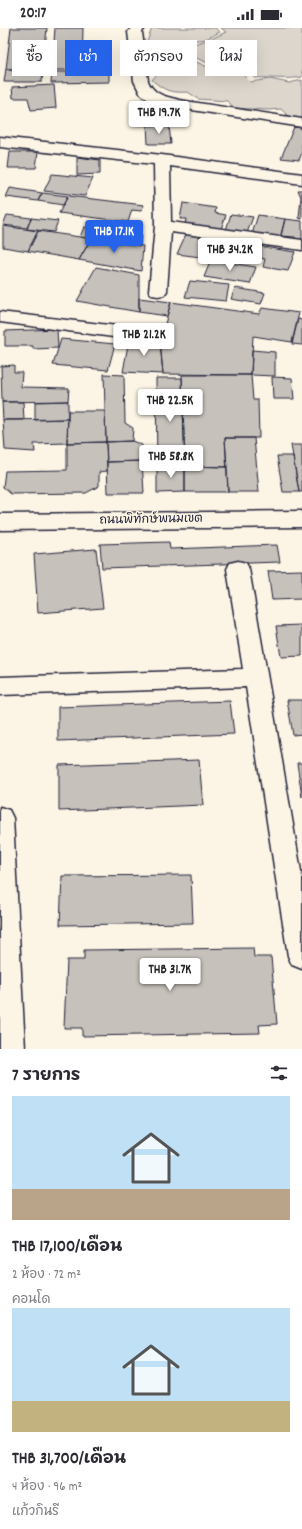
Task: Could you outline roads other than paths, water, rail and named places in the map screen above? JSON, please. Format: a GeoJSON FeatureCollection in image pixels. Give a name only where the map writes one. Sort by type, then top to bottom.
{"type":"FeatureCollection","features":[{"type":"Feature","properties":{"kind":"main road","name":"ถนนพิทักษ์พนมเขต"},"geometry":{"type":"LineString","coordinates":[[0,522],[302,518]]}},
{"type":"Feature","properties":{"kind":"main road"},"geometry":{"type":"LineString","coordinates":[[0,818],[3,950],[10,1049]]}},
{"type":"Feature","properties":{"kind":"street"},"geometry":{"type":"LineString","coordinates":[[138,28],[135,32],[141,81],[145,90],[154,98],[179,104],[302,123]]}},
{"type":"Feature","properties":{"kind":"street"},"geometry":{"type":"LineString","coordinates":[[0,142],[162,160],[302,179]]}},
{"type":"Feature","properties":{"kind":"street"},"geometry":{"type":"LineString","coordinates":[[158,290],[163,226],[162,160]]}},
{"type":"Feature","properties":{"kind":"street"},"geometry":{"type":"LineString","coordinates":[[163,226],[302,246]]}},
{"type":"Feature","properties":{"kind":"street"},"geometry":{"type":"LineString","coordinates":[[0,317],[151,336]]}},
{"type":"Feature","properties":{"kind":"street"},"geometry":{"type":"LineString","coordinates":[[238,569],[302,956]]}},
{"type":"Feature","properties":{"kind":"street"},"geometry":{"type":"LineString","coordinates":[[0,686],[256,678]]}}]}
